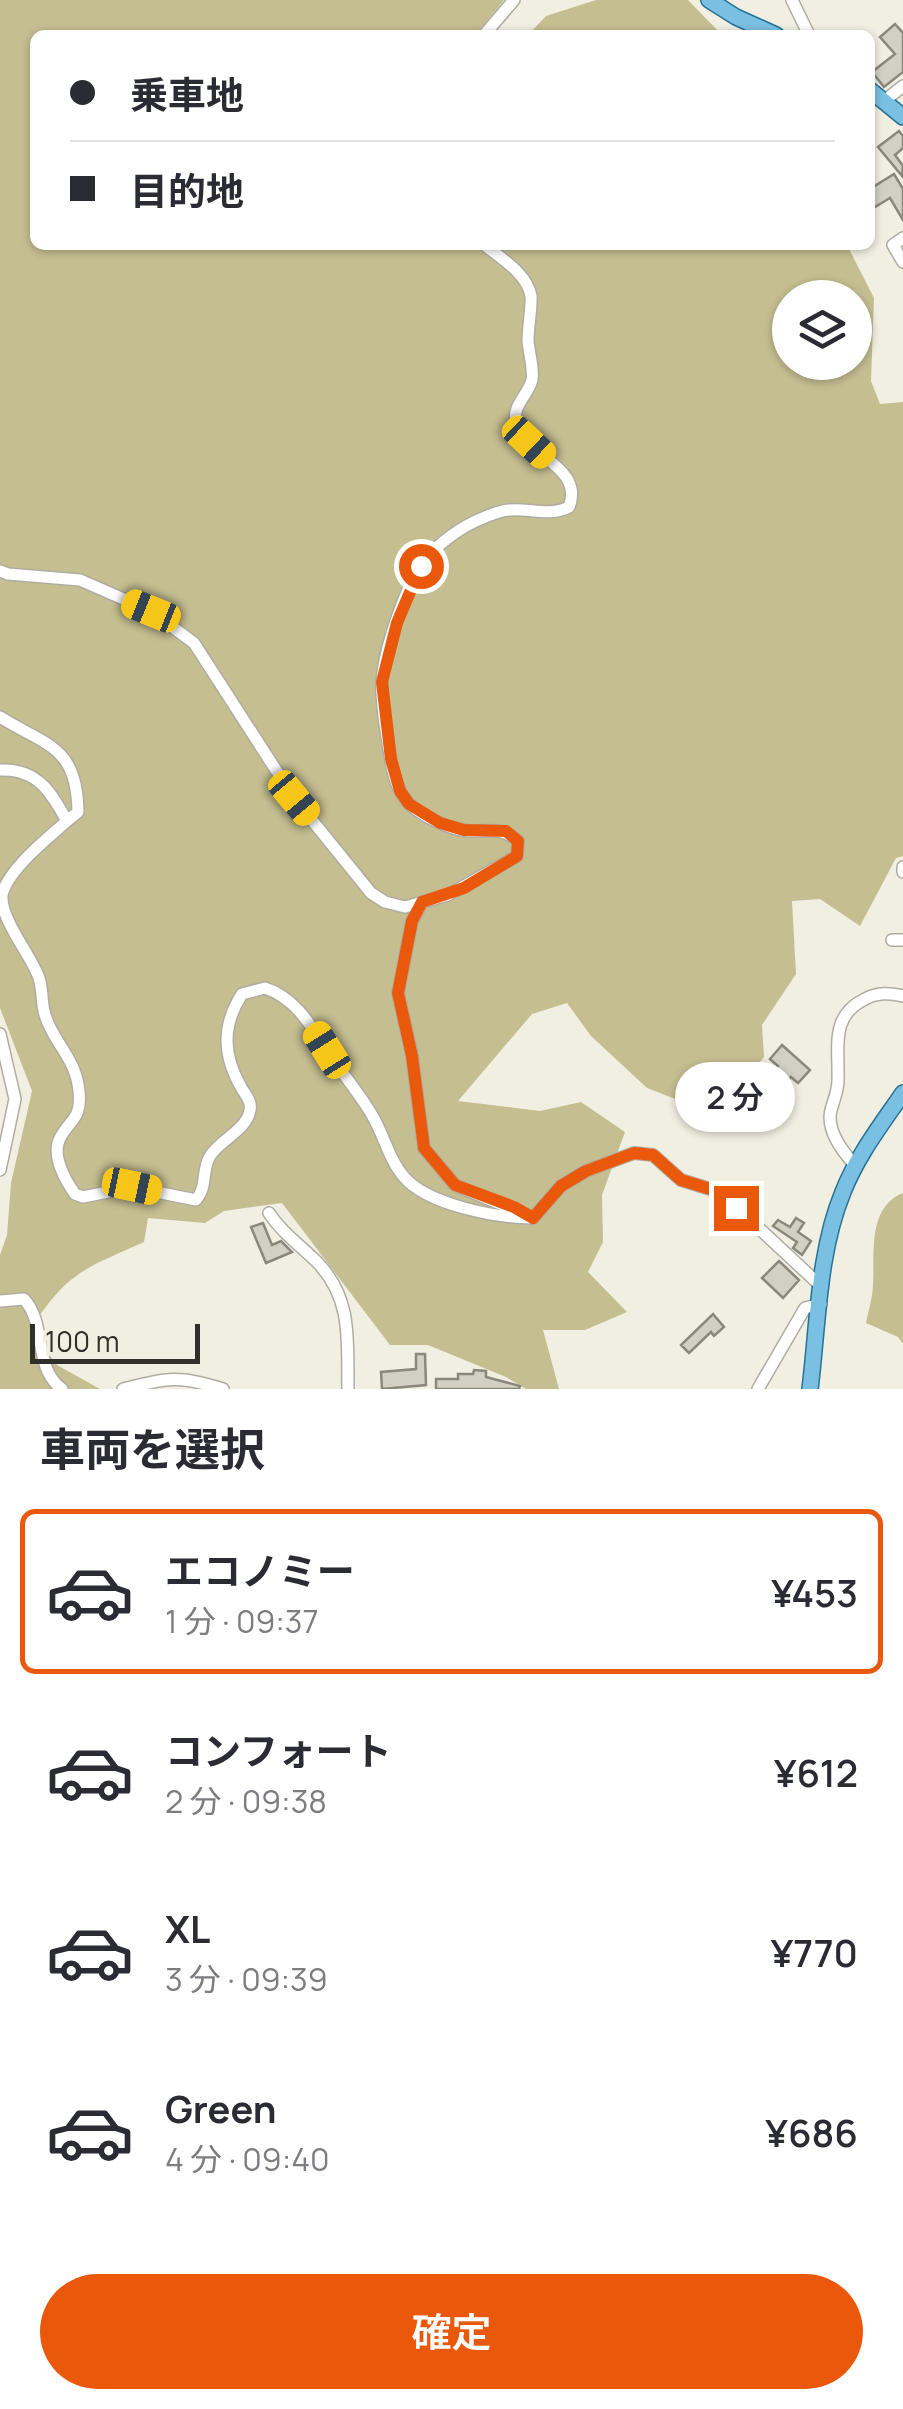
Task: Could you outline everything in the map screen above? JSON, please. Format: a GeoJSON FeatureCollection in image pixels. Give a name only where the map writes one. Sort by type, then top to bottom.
{"type":"FeatureCollection","features":[{"type":"Feature","properties":{"kind":"main road"},"geometry":{"type":"LineString","coordinates":[[709,0],[765,30]]}},
{"type":"Feature","properties":{"kind":"main road"},"geometry":{"type":"LineString","coordinates":[[875,94],[903,117]]}},
{"type":"Feature","properties":{"kind":"main road"},"geometry":{"type":"LineString","coordinates":[[810,1389],[832,1226],[855,1164],[903,1093]]}},
{"type":"Feature","properties":{"kind":"street"},"geometry":{"type":"LineString","coordinates":[[488,30],[514,0]]}},
{"type":"Feature","properties":{"kind":"street"},"geometry":{"type":"LineString","coordinates":[[792,0],[807,30]]}},
{"type":"Feature","properties":{"kind":"street"},"geometry":{"type":"LineString","coordinates":[[884,102],[903,86]]}},
{"type":"Feature","properties":{"kind":"street"},"geometry":{"type":"LineString","coordinates":[[903,238],[893,245],[903,262]]}},
{"type":"Feature","properties":{"kind":"street"},"geometry":{"type":"LineString","coordinates":[[0,570],[80,580],[151,611],[180,630],[194,643],[294,798],[357,878],[385,902],[404,907],[464,888],[517,856],[518,841],[506,831],[464,830],[440,823],[409,804],[400,791],[391,759],[382,682],[408,591],[421,566],[444,541],[470,524],[505,510],[557,513],[569,507],[573,496],[568,478],[529,442],[516,424],[514,412],[532,380],[527,315],[531,297],[524,277],[491,250]]}},
{"type":"Feature","properties":{"kind":"street"},"geometry":{"type":"LineString","coordinates":[[0,717],[58,748],[78,793],[78,812],[32,853],[11,877],[2,895],[6,918],[40,979],[44,1015],[76,1068],[80,1096],[74,1123],[60,1138],[56,1155],[75,1194],[84,1197],[132,1186],[196,1200],[204,1187],[210,1156],[244,1123],[250,1111],[250,1102],[234,1075],[227,1052],[225,1032],[231,1012],[242,994],[265,988],[293,1004],[309,1022],[372,1114],[395,1165],[424,1194],[514,1218],[533,1218],[561,1186],[586,1171],[634,1153],[653,1155],[681,1180],[720,1192],[822,1295],[806,1308],[758,1389]]}},
{"type":"Feature","properties":{"kind":"street"},"geometry":{"type":"LineString","coordinates":[[0,770],[14,769],[37,778],[49,788],[67,821]]}},
{"type":"Feature","properties":{"kind":"street"},"geometry":{"type":"LineString","coordinates":[[422,902],[412,921],[398,993],[412,1056],[424,1148],[455,1185],[533,1218]]}},
{"type":"Feature","properties":{"kind":"street"},"geometry":{"type":"LineString","coordinates":[[855,1164],[844,1153],[831,1128],[840,1020],[855,1004],[873,995],[903,996]]}},
{"type":"Feature","properties":{"kind":"street"},"geometry":{"type":"LineString","coordinates":[[0,1034],[16,1099],[0,1170]]}},
{"type":"Feature","properties":{"kind":"street"},"geometry":{"type":"LineString","coordinates":[[269,1213],[281,1231],[322,1267],[346,1306],[348,1389]]}},
{"type":"Feature","properties":{"kind":"street"},"geometry":{"type":"LineString","coordinates":[[0,1301],[24,1299],[34,1310],[44,1362],[54,1383],[62,1389]]}},
{"type":"Feature","properties":{"kind":"street"},"geometry":{"type":"LineString","coordinates":[[123,1389],[170,1377],[224,1389]]}},
{"type":"Feature","properties":{"kind":"shaded area"},"geometry":{"type":"Polygon","coordinates":[[[0,0],[504,0],[480,30],[30,30],[30,250],[850,250],[865,280],[772,280],[772,380],[871,380],[880,404],[903,402],[903,856],[896,858],[860,926],[820,899],[792,901],[796,974],[762,1025],[764,1057],[714,1114],[647,1088],[591,1036],[567,1003],[532,1014],[458,1101],[540,1111],[581,1102],[625,1132],[602,1195],[603,1242],[588,1272],[627,1312],[585,1330],[543,1330],[559,1389],[526,1389],[428,1345],[390,1345],[282,1203],[224,1211],[205,1223],[148,1218],[144,1242],[78,1274],[55,1296],[30,1330],[57,1365],[100,1389],[0,1389],[0,1255],[7,1235],[11,1183],[32,1091],[0,1008],[0,0]]]}},
{"type":"Feature","properties":{"kind":"shaded area"},"geometry":{"type":"Polygon","coordinates":[[[596,0],[688,0],[717,30],[533,30],[546,16],[596,0]]]}},
{"type":"Feature","properties":{"kind":"shaded area"},"geometry":{"type":"Polygon","coordinates":[[[903,1193],[903,1344],[898,1337],[866,1323],[873,1289],[878,1220],[891,1200],[903,1193]]]}},
{"type":"Feature","properties":{"kind":"building"},"geometry":{"type":"Polygon","coordinates":[[[895,24],[903,33],[903,72],[884,87],[875,70],[895,54],[880,37],[895,24]]]}},
{"type":"Feature","properties":{"kind":"building"},"geometry":{"type":"Polygon","coordinates":[[[899,131],[903,148],[895,155],[903,166],[902,176],[878,147],[899,131]]]}},
{"type":"Feature","properties":{"kind":"building"},"geometry":{"type":"Polygon","coordinates":[[[894,174],[903,189],[903,220],[890,198],[875,207],[875,186],[894,174]]]}},
{"type":"Feature","properties":{"kind":"building"},"geometry":{"type":"Polygon","coordinates":[[[782,1045],[810,1070],[798,1083],[791,1077],[766,1106],[752,1094],[778,1066],[770,1059],[782,1045]]]}},
{"type":"Feature","properties":{"kind":"building"},"geometry":{"type":"Polygon","coordinates":[[[796,1218],[804,1223],[798,1232],[811,1241],[802,1255],[793,1248],[797,1242],[773,1226],[778,1220],[790,1227],[796,1218]]]}},
{"type":"Feature","properties":{"kind":"building"},"geometry":{"type":"Polygon","coordinates":[[[263,1223],[272,1245],[281,1241],[292,1252],[266,1263],[251,1227],[263,1223]]]}},
{"type":"Feature","properties":{"kind":"building"},"geometry":{"type":"Polygon","coordinates":[[[779,1261],[799,1280],[783,1298],[762,1278],[779,1261]]]}},
{"type":"Feature","properties":{"kind":"building"},"geometry":{"type":"Polygon","coordinates":[[[713,1314],[724,1327],[714,1336],[711,1332],[689,1353],[681,1345],[713,1314]]]}},
{"type":"Feature","properties":{"kind":"building"},"geometry":{"type":"Polygon","coordinates":[[[416,1354],[425,1354],[426,1385],[382,1389],[381,1372],[416,1369],[416,1354]]]}},
{"type":"Feature","properties":{"kind":"building"},"geometry":{"type":"Polygon","coordinates":[[[474,1370],[486,1371],[486,1377],[520,1386],[519,1389],[436,1389],[436,1379],[458,1379],[458,1374],[473,1374],[474,1370]]]}},
{"type":"Feature","properties":{"kind":"route"},"geometry":{"type":"LineString","coordinates":[[421,566],[397,623],[382,682],[391,759],[400,791],[409,804],[440,823],[464,830],[506,831],[520,848],[517,856],[464,888],[422,902],[412,921],[398,993],[412,1056],[424,1148],[455,1185],[533,1218],[561,1186],[586,1171],[634,1153],[653,1155],[681,1180],[720,1192],[736,1208]]}}]}
